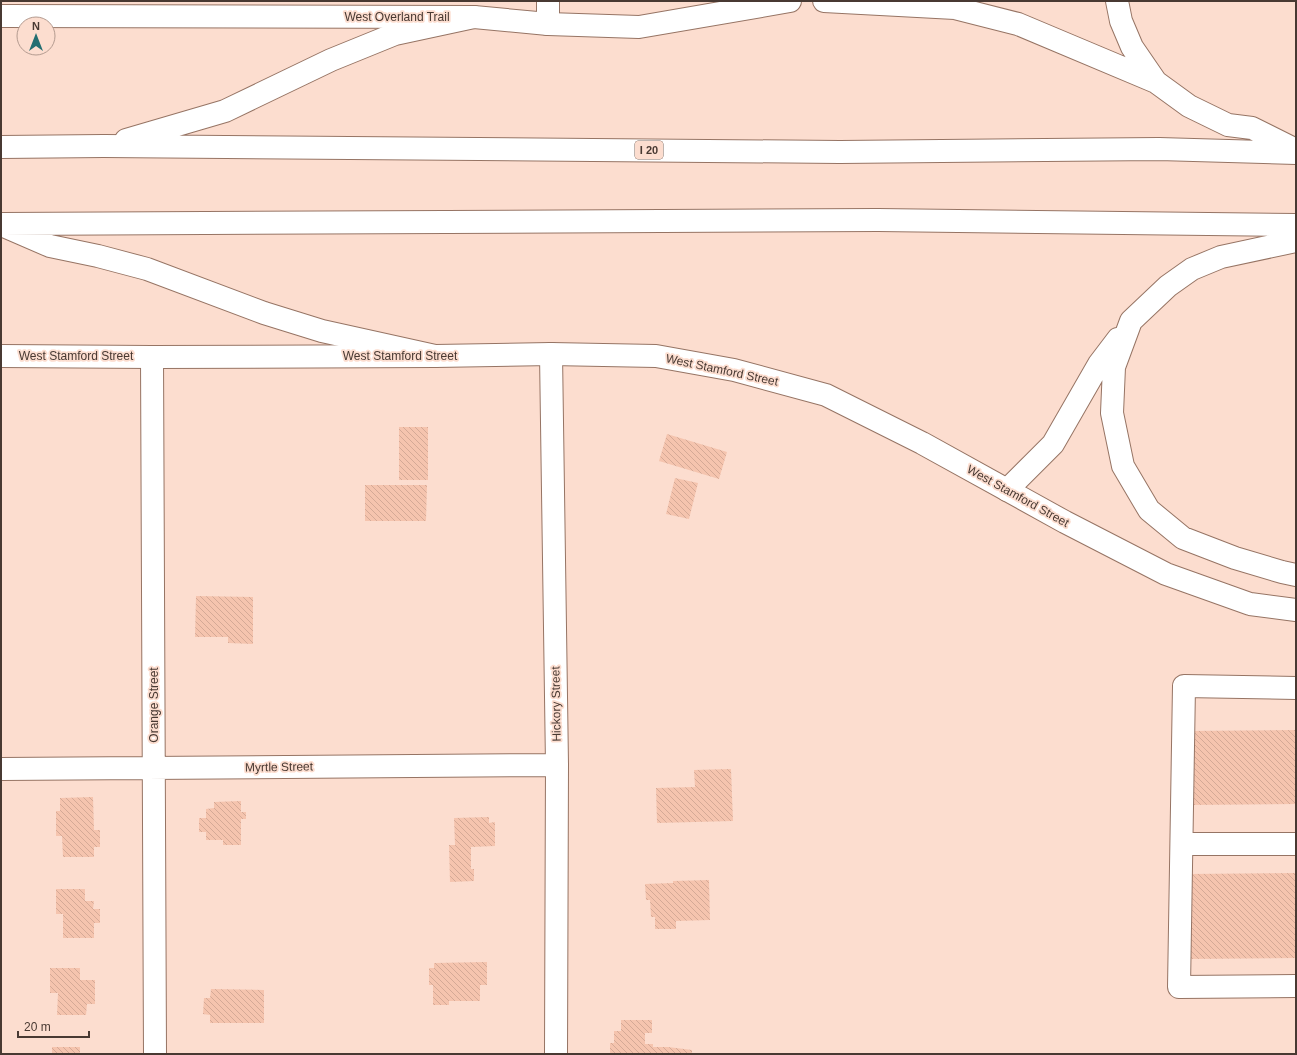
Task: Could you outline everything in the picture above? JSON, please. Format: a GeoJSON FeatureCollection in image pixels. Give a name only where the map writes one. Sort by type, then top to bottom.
{"type":"FeatureCollection","features":[{"type":"Feature","properties":{"kind":"main road"},"geometry":{"type":"LineString","coordinates":[[548,1],[548,24]]}},
{"type":"Feature","properties":{"kind":"main road","name":"West Overland Trail"},"geometry":{"type":"LineString","coordinates":[[1,16],[474,17],[548,24],[639,26],[790,1]]}},
{"type":"Feature","properties":{"kind":"main road"},"geometry":{"type":"LineString","coordinates":[[824,1],[955,8],[1018,24],[1156,82],[1196,110],[1228,125],[1252,128],[1296,151]]}},
{"type":"Feature","properties":{"kind":"main road"},"geometry":{"type":"LineString","coordinates":[[1117,1],[1121,21],[1132,47],[1156,82]]}},
{"type":"Feature","properties":{"kind":"main road"},"geometry":{"type":"LineString","coordinates":[[104,146],[225,111],[331,60],[395,34],[474,17]]}},
{"type":"Feature","properties":{"kind":"main road","name":"I 20"},"geometry":{"type":"LineString","coordinates":[[1,147],[104,146],[832,152],[1159,149],[1296,151]]}},
{"type":"Feature","properties":{"kind":"main road"},"geometry":{"type":"LineString","coordinates":[[1,224],[878,220],[1296,225]]}},
{"type":"Feature","properties":{"kind":"main road"},"geometry":{"type":"LineString","coordinates":[[1,224],[50,246],[98,256],[147,269],[264,313],[322,331],[435,356]]}},
{"type":"Feature","properties":{"kind":"main road"},"geometry":{"type":"LineString","coordinates":[[1007,490],[1053,444],[1099,364],[1131,321],[1168,286],[1192,269],[1221,257],[1296,241]]}},
{"type":"Feature","properties":{"kind":"main road"},"geometry":{"type":"LineString","coordinates":[[1131,321],[1114,367],[1112,413],[1123,466],[1149,510],[1183,538],[1235,558],[1296,575]]}},
{"type":"Feature","properties":{"kind":"main road","name":"West Stamford Street"},"geometry":{"type":"LineString","coordinates":[[1,356],[435,356],[551,354],[656,356],[734,370],[826,395],[922,444],[1077,528],[1166,574],[1250,604],[1296,610]]}},
{"type":"Feature","properties":{"kind":"main road","name":"Hickory Street"},"geometry":{"type":"LineString","coordinates":[[551,354],[557,765],[556,1054]]}},
{"type":"Feature","properties":{"kind":"main road","name":"Orange Street"},"geometry":{"type":"LineString","coordinates":[[152,357],[155,1054]]}},
{"type":"Feature","properties":{"kind":"main road"},"geometry":{"type":"LineString","coordinates":[[1296,688],[1184,686],[1179,988],[1296,986]]}},
{"type":"Feature","properties":{"kind":"main road","name":"Myrtle Street"},"geometry":{"type":"LineString","coordinates":[[1,769],[557,765]]}},
{"type":"Feature","properties":{"kind":"main road"},"geometry":{"type":"LineString","coordinates":[[1182,844],[1296,844]]}},
{"type":"Feature","properties":{"kind":"building"},"geometry":{"type":"Polygon","coordinates":[[[399,427],[428,427],[428,480],[399,480],[399,427]]]}},
{"type":"Feature","properties":{"kind":"building"},"geometry":{"type":"Polygon","coordinates":[[[667,434],[727,452],[719,479],[659,461],[667,434]]]}},
{"type":"Feature","properties":{"kind":"building"},"geometry":{"type":"Polygon","coordinates":[[[675,478],[698,483],[689,519],[666,514],[675,478]]]}},
{"type":"Feature","properties":{"kind":"building"},"geometry":{"type":"Polygon","coordinates":[[[365,485],[427,485],[426,521],[365,521],[365,485]]]}},
{"type":"Feature","properties":{"kind":"building"},"geometry":{"type":"Polygon","coordinates":[[[196,596],[253,597],[253,644],[228,643],[228,637],[195,637],[196,596]]]}},
{"type":"Feature","properties":{"kind":"building"},"geometry":{"type":"Polygon","coordinates":[[[1296,730],[1296,804],[1187,805],[1186,731],[1296,730]]]}},
{"type":"Feature","properties":{"kind":"building"},"geometry":{"type":"Polygon","coordinates":[[[731,769],[733,821],[657,823],[656,788],[695,787],[694,770],[731,769]]]}},
{"type":"Feature","properties":{"kind":"building"},"geometry":{"type":"Polygon","coordinates":[[[93,797],[94,830],[100,830],[100,847],[94,847],[94,857],[63,857],[62,836],[56,836],[56,811],[60,811],[60,798],[93,797]]]}},
{"type":"Feature","properties":{"kind":"building"},"geometry":{"type":"Polygon","coordinates":[[[241,801],[241,812],[246,812],[246,819],[241,819],[241,845],[223,845],[223,840],[206,840],[206,832],[199,832],[199,818],[206,818],[206,809],[214,808],[214,802],[241,801]]]}},
{"type":"Feature","properties":{"kind":"building"},"geometry":{"type":"Polygon","coordinates":[[[489,817],[489,823],[495,822],[495,846],[471,847],[471,869],[474,869],[474,881],[450,882],[449,845],[455,845],[454,818],[489,817]]]}},
{"type":"Feature","properties":{"kind":"building"},"geometry":{"type":"Polygon","coordinates":[[[1296,873],[1296,958],[1187,959],[1187,874],[1296,873]]]}},
{"type":"Feature","properties":{"kind":"building"},"geometry":{"type":"Polygon","coordinates":[[[709,880],[710,920],[676,921],[676,929],[655,929],[655,917],[651,917],[650,900],[646,900],[645,884],[673,883],[673,881],[709,880]]]}},
{"type":"Feature","properties":{"kind":"building"},"geometry":{"type":"Polygon","coordinates":[[[56,889],[85,889],[85,901],[94,901],[93,909],[100,909],[100,923],[94,923],[94,938],[63,938],[63,914],[56,914],[56,889]]]}},
{"type":"Feature","properties":{"kind":"building"},"geometry":{"type":"Polygon","coordinates":[[[487,962],[487,985],[480,985],[480,1001],[449,1001],[449,1005],[433,1005],[433,985],[429,985],[429,968],[434,968],[434,963],[487,962]]]}},
{"type":"Feature","properties":{"kind":"building"},"geometry":{"type":"Polygon","coordinates":[[[50,968],[80,968],[80,980],[95,980],[95,1004],[87,1004],[86,1015],[57,1015],[58,993],[50,993],[50,968]]]}},
{"type":"Feature","properties":{"kind":"building"},"geometry":{"type":"Polygon","coordinates":[[[211,989],[264,990],[264,1023],[210,1023],[210,1015],[203,1014],[204,998],[210,998],[211,989]]]}},
{"type":"Feature","properties":{"kind":"building"},"geometry":{"type":"Polygon","coordinates":[[[621,1020],[652,1020],[652,1033],[645,1033],[645,1044],[653,1044],[653,1047],[692,1050],[692,1054],[610,1054],[610,1043],[614,1043],[614,1031],[621,1031],[621,1020]]]}},
{"type":"Feature","properties":{"kind":"building"},"geometry":{"type":"Polygon","coordinates":[[[52,1047],[80,1047],[80,1054],[52,1054],[52,1047]]]}}]}
